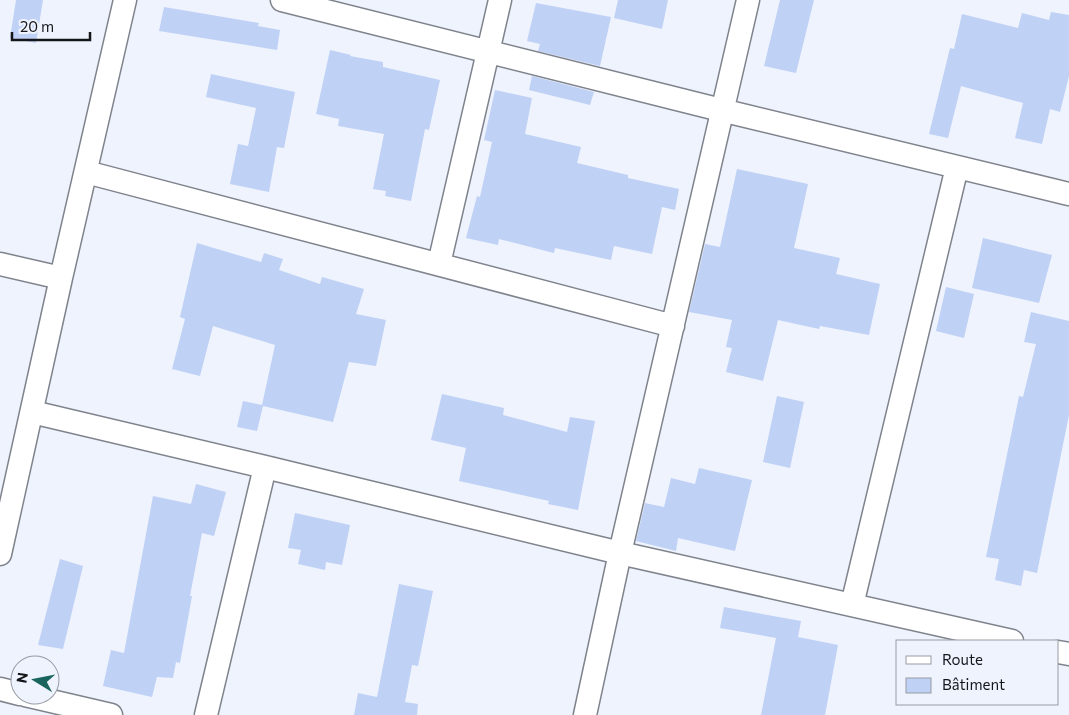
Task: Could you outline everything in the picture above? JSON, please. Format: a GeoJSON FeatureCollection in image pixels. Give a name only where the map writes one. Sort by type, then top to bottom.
{"type":"FeatureCollection","features":[{"type":"Feature","properties":{"kind":"street"},"geometry":{"type":"LineString","coordinates":[[0,554],[125,0]]}},
{"type":"Feature","properties":{"kind":"street"},"geometry":{"type":"LineString","coordinates":[[282,0],[721,110],[1069,194]]}},
{"type":"Feature","properties":{"kind":"street"},"geometry":{"type":"LineString","coordinates":[[439,264],[500,0]]}},
{"type":"Feature","properties":{"kind":"street"},"geometry":{"type":"LineString","coordinates":[[585,715],[620,553],[748,0]]}},
{"type":"Feature","properties":{"kind":"street"},"geometry":{"type":"LineString","coordinates":[[852,605],[957,166]]}},
{"type":"Feature","properties":{"kind":"street"},"geometry":{"type":"LineString","coordinates":[[86,172],[673,326]]}},
{"type":"Feature","properties":{"kind":"street"},"geometry":{"type":"LineString","coordinates":[[0,264],[61,278]]}},
{"type":"Feature","properties":{"kind":"street"},"geometry":{"type":"LineString","coordinates":[[32,412],[620,553],[1008,640]]}},
{"type":"Feature","properties":{"kind":"street"},"geometry":{"type":"LineString","coordinates":[[206,715],[266,467]]}},
{"type":"Feature","properties":{"kind":"street"},"geometry":{"type":"LineString","coordinates":[[60,703],[111,715]]}},
{"type":"Feature","properties":{"kind":"building"},"geometry":{"type":"Polygon","coordinates":[[[16,0],[43,0],[36,43],[10,38],[16,0]]]}},
{"type":"Feature","properties":{"kind":"building"},"geometry":{"type":"Polygon","coordinates":[[[618,0],[668,0],[662,29],[614,18],[618,0]]]}},
{"type":"Feature","properties":{"kind":"building"},"geometry":{"type":"Polygon","coordinates":[[[780,0],[814,0],[796,73],[764,66],[780,0]]]}},
{"type":"Feature","properties":{"kind":"building"},"geometry":{"type":"Polygon","coordinates":[[[536,3],[611,17],[600,66],[538,51],[540,44],[527,41],[536,3]]]}},
{"type":"Feature","properties":{"kind":"building"},"geometry":{"type":"Polygon","coordinates":[[[164,7],[259,23],[258,26],[280,30],[277,50],[159,31],[164,7]]]}},
{"type":"Feature","properties":{"kind":"building"},"geometry":{"type":"Polygon","coordinates":[[[1051,12],[1069,15],[1069,76],[1060,112],[1050,109],[1042,144],[1015,138],[1023,103],[961,86],[948,138],[929,134],[950,48],[954,49],[962,14],[1018,28],[1022,13],[1049,20],[1051,12]]]}},
{"type":"Feature","properties":{"kind":"building"},"geometry":{"type":"Polygon","coordinates":[[[330,50],[383,62],[383,67],[440,80],[429,130],[425,129],[411,201],[385,196],[386,191],[373,189],[384,134],[338,126],[339,119],[316,114],[330,50]]]}},
{"type":"Feature","properties":{"kind":"building"},"geometry":{"type":"Polygon","coordinates":[[[211,74],[295,92],[284,148],[277,147],[269,192],[230,184],[238,144],[248,146],[256,108],[206,97],[211,74]]]}},
{"type":"Feature","properties":{"kind":"building"},"geometry":{"type":"Polygon","coordinates":[[[532,76],[594,92],[590,105],[529,90],[532,76]]]}},
{"type":"Feature","properties":{"kind":"building"},"geometry":{"type":"Polygon","coordinates":[[[495,90],[532,98],[525,134],[581,147],[577,163],[628,175],[628,178],[679,189],[675,210],[662,207],[652,254],[614,246],[611,260],[555,248],[554,253],[499,239],[498,245],[466,238],[477,196],[480,197],[492,142],[484,140],[495,90]]]}},
{"type":"Feature","properties":{"kind":"building"},"geometry":{"type":"Polygon","coordinates":[[[737,169],[808,184],[794,248],[840,258],[836,274],[880,284],[869,335],[820,326],[819,329],[778,320],[763,381],[726,372],[732,348],[726,347],[732,320],[689,312],[705,244],[720,247],[737,169]]]}},
{"type":"Feature","properties":{"kind":"building"},"geometry":{"type":"Polygon","coordinates":[[[983,238],[1052,255],[1039,303],[972,288],[983,238]]]}},
{"type":"Feature","properties":{"kind":"building"},"geometry":{"type":"Polygon","coordinates":[[[197,243],[261,262],[264,253],[283,259],[279,270],[320,284],[322,277],[364,289],[356,314],[386,320],[376,366],[349,362],[333,422],[263,406],[257,431],[237,427],[243,401],[262,405],[275,345],[213,326],[200,376],[172,369],[185,319],[180,317],[197,243]]]}},
{"type":"Feature","properties":{"kind":"building"},"geometry":{"type":"Polygon","coordinates":[[[946,287],[974,294],[964,338],[936,331],[946,287]]]}},
{"type":"Feature","properties":{"kind":"building"},"geometry":{"type":"Polygon","coordinates":[[[1031,312],[1069,321],[1069,415],[1037,573],[1024,570],[1021,586],[995,580],[999,559],[986,557],[1019,396],[1023,397],[1036,344],[1024,342],[1031,312]]]}},
{"type":"Feature","properties":{"kind":"building"},"geometry":{"type":"Polygon","coordinates":[[[442,394],[504,408],[503,415],[567,432],[570,417],[595,421],[578,510],[548,504],[549,501],[459,481],[466,448],[431,440],[442,394]]]}},
{"type":"Feature","properties":{"kind":"building"},"geometry":{"type":"Polygon","coordinates":[[[777,396],[804,402],[790,468],[763,462],[777,396]]]}},
{"type":"Feature","properties":{"kind":"building"},"geometry":{"type":"Polygon","coordinates":[[[699,468],[752,480],[735,551],[678,538],[676,551],[636,541],[645,503],[664,507],[671,478],[695,484],[699,468]]]}},
{"type":"Feature","properties":{"kind":"building"},"geometry":{"type":"Polygon","coordinates":[[[196,484],[226,492],[214,536],[202,533],[180,663],[176,662],[173,678],[157,677],[152,697],[103,686],[111,650],[124,653],[153,496],[191,504],[196,484]]]}},
{"type":"Feature","properties":{"kind":"building"},"geometry":{"type":"Polygon","coordinates":[[[295,513],[350,525],[342,565],[326,562],[325,570],[298,564],[301,550],[288,548],[295,513]]]}},
{"type":"Feature","properties":{"kind":"building"},"geometry":{"type":"Polygon","coordinates":[[[60,559],[83,566],[63,649],[38,645],[60,559]]]}},
{"type":"Feature","properties":{"kind":"building"},"geometry":{"type":"Polygon","coordinates":[[[399,584],[433,591],[418,666],[412,665],[405,702],[418,704],[417,715],[354,715],[358,693],[377,697],[399,584]]]}},
{"type":"Feature","properties":{"kind":"building"},"geometry":{"type":"Polygon","coordinates":[[[724,607],[801,621],[798,637],[838,645],[825,715],[761,715],[776,638],[720,628],[724,607]]]}}]}
